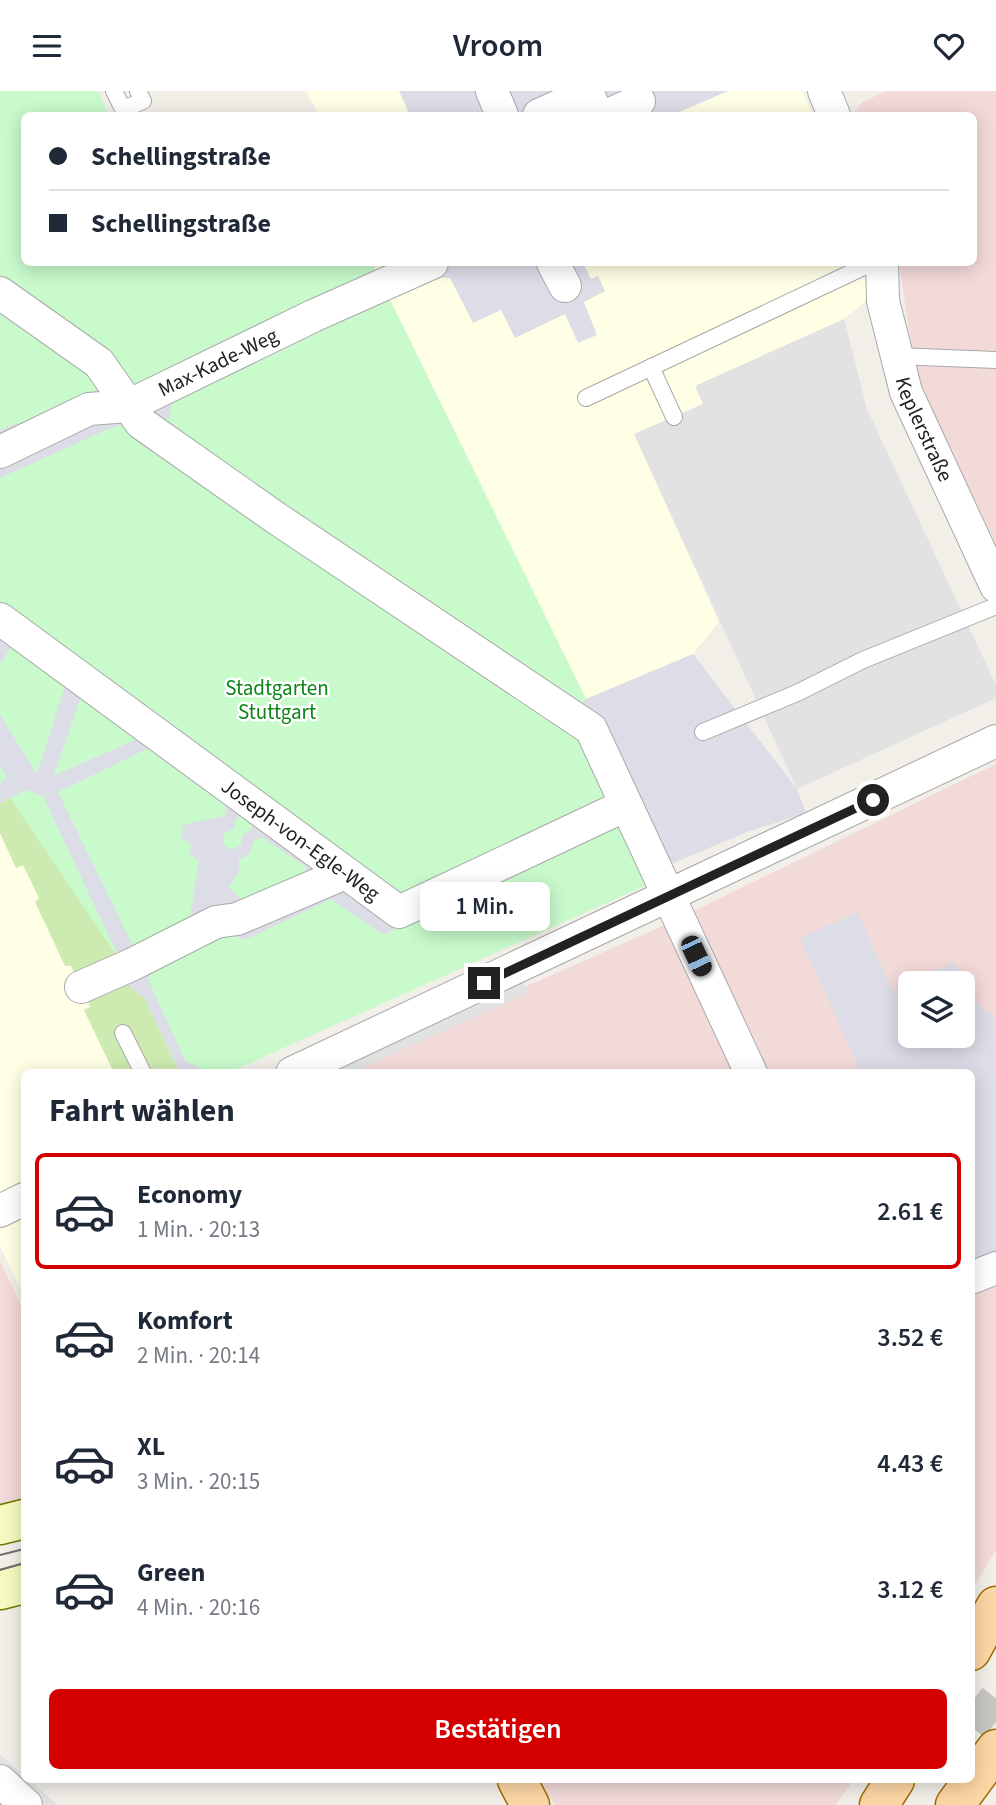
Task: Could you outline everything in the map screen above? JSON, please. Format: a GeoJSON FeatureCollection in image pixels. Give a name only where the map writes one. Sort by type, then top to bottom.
{"type":"FeatureCollection","features":[{"type":"Feature","properties":{"kind":"main road"},"geometry":{"type":"LineString","coordinates":[[0,1525],[21,1520]]}},
{"type":"Feature","properties":{"kind":"main road"},"geometry":{"type":"LineString","coordinates":[[0,1590],[21,1585]]}},
{"type":"Feature","properties":{"kind":"main road"},"geometry":{"type":"LineString","coordinates":[[975,1644],[996,1606]]}},
{"type":"Feature","properties":{"kind":"main road"},"geometry":{"type":"LineString","coordinates":[[975,1778],[996,1749]]}},
{"type":"Feature","properties":{"kind":"main road"},"geometry":{"type":"LineString","coordinates":[[519,1783],[530,1805]]}},
{"type":"Feature","properties":{"kind":"main road"},"geometry":{"type":"LineString","coordinates":[[879,1805],[893,1783]]}},
{"type":"Feature","properties":{"kind":"main road"},"geometry":{"type":"LineString","coordinates":[[956,1805],[972,1783]]}},
{"type":"Feature","properties":{"kind":"street"},"geometry":{"type":"LineString","coordinates":[[492,91],[501,112]]}},
{"type":"Feature","properties":{"kind":"street"},"geometry":{"type":"LineString","coordinates":[[554,112],[595,104],[639,101]]}},
{"type":"Feature","properties":{"kind":"street","name":"Max-Kade-Weg"},"geometry":{"type":"LineString","coordinates":[[0,452],[89,409],[128,406],[313,316],[425,266]]}},
{"type":"Feature","properties":{"kind":"street","name":"Keplerstraße"},"geometry":{"type":"LineString","coordinates":[[881,266],[883,302],[906,392],[996,586]]}},
{"type":"Feature","properties":{"kind":"street"},"geometry":{"type":"LineString","coordinates":[[0,293],[99,363],[141,423],[276,518],[591,729],[749,1069]]}},
{"type":"Feature","properties":{"kind":"street","name":"Joseph-von-Egle-Weg"},"geometry":{"type":"LineString","coordinates":[[0,619],[399,912],[626,805]]}},
{"type":"Feature","properties":{"kind":"street"},"geometry":{"type":"LineString","coordinates":[[300,1069],[996,741]]}},
{"type":"Feature","properties":{"kind":"street"},"geometry":{"type":"LineString","coordinates":[[81,987],[216,922],[237,919],[345,873]]}},
{"type":"Feature","properties":{"kind":"street"},"geometry":{"type":"LineString","coordinates":[[0,1211],[21,1200]]}},
{"type":"Feature","properties":{"kind":"street"},"geometry":{"type":"LineString","coordinates":[[975,1276],[996,1268]]}},
{"type":"Feature","properties":{"kind":"street"},"geometry":{"type":"LineString","coordinates":[[0,1781],[26,1805]]}},
{"type":"Feature","properties":{"kind":"lane"},"geometry":{"type":"LineString","coordinates":[[114,91],[123,109],[143,101],[138,91]]}},
{"type":"Feature","properties":{"kind":"lane"},"geometry":{"type":"LineString","coordinates":[[586,398],[866,266]]}},
{"type":"Feature","properties":{"kind":"lane"},"geometry":{"type":"LineString","coordinates":[[896,356],[996,360]]}},
{"type":"Feature","properties":{"kind":"lane"},"geometry":{"type":"LineString","coordinates":[[651,367],[674,417]]}},
{"type":"Feature","properties":{"kind":"lane"},"geometry":{"type":"LineString","coordinates":[[703,732],[797,693],[863,660],[996,606]]}},
{"type":"Feature","properties":{"kind":"lane"},"geometry":{"type":"LineString","coordinates":[[123,1033],[141,1069]]}},
{"type":"Feature","properties":{"kind":"shaded area"},"geometry":{"type":"Polygon","coordinates":[[[306,91],[806,91],[803,93],[812,112],[317,112],[306,91]]]}},
{"type":"Feature","properties":{"kind":"shaded area"},"geometry":{"type":"Polygon","coordinates":[[[399,91],[728,91],[680,112],[409,112],[399,91]]]}},
{"type":"Feature","properties":{"kind":"shaded area"},"geometry":{"type":"Polygon","coordinates":[[[887,91],[996,91],[996,543],[917,384],[899,266],[977,266],[977,112],[854,112],[864,101],[887,91]]]}},
{"type":"Feature","properties":{"kind":"shaded area"},"geometry":{"type":"Polygon","coordinates":[[[373,266],[871,266],[872,296],[844,319],[696,386],[703,404],[634,434],[719,622],[693,654],[586,699],[373,266]]]}},
{"type":"Feature","properties":{"kind":"shaded area"},"geometry":{"type":"Polygon","coordinates":[[[417,266],[584,266],[591,279],[598,276],[605,291],[584,302],[597,335],[578,343],[565,314],[515,338],[501,310],[473,323],[450,278],[432,277],[171,404],[170,418],[113,427],[0,478],[0,430],[17,423],[20,429],[146,386],[417,266]]]}},
{"type":"Feature","properties":{"kind":"shaded area"},"geometry":{"type":"Polygon","coordinates":[[[844,319],[867,409],[996,685],[996,698],[797,789],[634,434],[703,404],[695,386],[844,319]]]}},
{"type":"Feature","properties":{"kind":"shaded area"},"geometry":{"type":"Polygon","coordinates":[[[0,608],[406,897],[613,797],[579,706],[586,699],[693,654],[797,789],[806,813],[747,832],[671,864],[641,808],[383,935],[331,899],[245,940],[225,932],[155,966],[148,980],[185,1060],[201,1069],[178,1069],[145,999],[123,981],[121,962],[43,796],[26,790],[0,803],[0,783],[7,779],[0,764],[0,715],[37,774],[65,686],[11,647],[0,664],[0,608]],[[81,696],[54,775],[140,738],[81,696]],[[153,746],[58,792],[134,948],[189,923],[199,861],[190,855],[191,844],[182,838],[183,827],[180,825],[225,816],[226,800],[153,746]],[[243,815],[235,819],[234,829],[224,833],[223,844],[232,850],[241,845],[242,835],[251,830],[252,820],[243,815]],[[262,837],[254,841],[249,855],[239,859],[239,870],[229,888],[250,907],[304,882],[306,867],[262,837]]]}},
{"type":"Feature","properties":{"kind":"shaded area"},"geometry":{"type":"Polygon","coordinates":[[[996,764],[996,1550],[975,1584],[975,1069],[338,1069],[665,925],[996,764]]]}},
{"type":"Feature","properties":{"kind":"shaded area"},"geometry":{"type":"Polygon","coordinates":[[[0,783],[123,980],[145,999],[178,1069],[21,1069],[21,1291],[0,1246],[0,783]]]}},
{"type":"Feature","properties":{"kind":"shaded area"},"geometry":{"type":"Polygon","coordinates":[[[857,912],[893,991],[898,989],[898,1048],[975,1048],[975,1000],[994,1016],[996,1255],[975,1263],[975,1069],[860,1069],[800,939],[857,912]]]}},
{"type":"Feature","properties":{"kind":"shaded area"},"geometry":{"type":"Polygon","coordinates":[[[955,962],[958,971],[936,971],[955,962]]]}},
{"type":"Feature","properties":{"kind":"shaded area"},"geometry":{"type":"Polygon","coordinates":[[[523,982],[530,992],[360,1069],[340,1069],[523,982]]]}},
{"type":"Feature","properties":{"kind":"shaded area"},"geometry":{"type":"Polygon","coordinates":[[[0,1261],[21,1305],[21,1506],[0,1511],[0,1261]]]}},
{"type":"Feature","properties":{"kind":"shaded area"},"geometry":{"type":"Polygon","coordinates":[[[0,1754],[21,1773],[21,1783],[32,1783],[58,1805],[43,1805],[0,1767],[0,1754]]]}},
{"type":"Feature","properties":{"kind":"shaded area"},"geometry":{"type":"Polygon","coordinates":[[[541,1783],[852,1783],[835,1805],[555,1805],[541,1783]]]}},
{"type":"Feature","properties":{"kind":"green space","name":"Stadtgarten Stuttgart"},"geometry":{"type":"Polygon","coordinates":[[[0,91],[98,91],[108,112],[21,112],[21,266],[373,266],[586,699],[579,706],[664,877],[237,1069],[178,1069],[145,999],[123,980],[121,962],[0,783],[0,91]]]}},
{"type":"Feature","properties":{"kind":"green space"},"geometry":{"type":"Polygon","coordinates":[[[26,790],[121,962],[78,981],[71,966],[65,966],[35,902],[39,898],[23,865],[16,868],[0,833],[0,803],[26,790]]]}},
{"type":"Feature","properties":{"kind":"green space"},"geometry":{"type":"Polygon","coordinates":[[[123,980],[145,999],[178,1069],[112,1069],[84,1010],[90,1007],[85,996],[123,980]]]}},
{"type":"Feature","properties":{"kind":"tunnel"},"geometry":{"type":"LineString","coordinates":[[975,1706],[996,1722]]}},
{"type":"Feature","properties":{"kind":"tram line"},"geometry":{"type":"LineString","coordinates":[[0,1555],[21,1550]]}},
{"type":"Feature","properties":{"kind":"tram line"},"geometry":{"type":"LineString","coordinates":[[0,1570],[21,1564]]}},
{"type":"Feature","properties":{"kind":"route"},"geometry":{"type":"LineString","coordinates":[[484,983],[873,800]]}}]}
